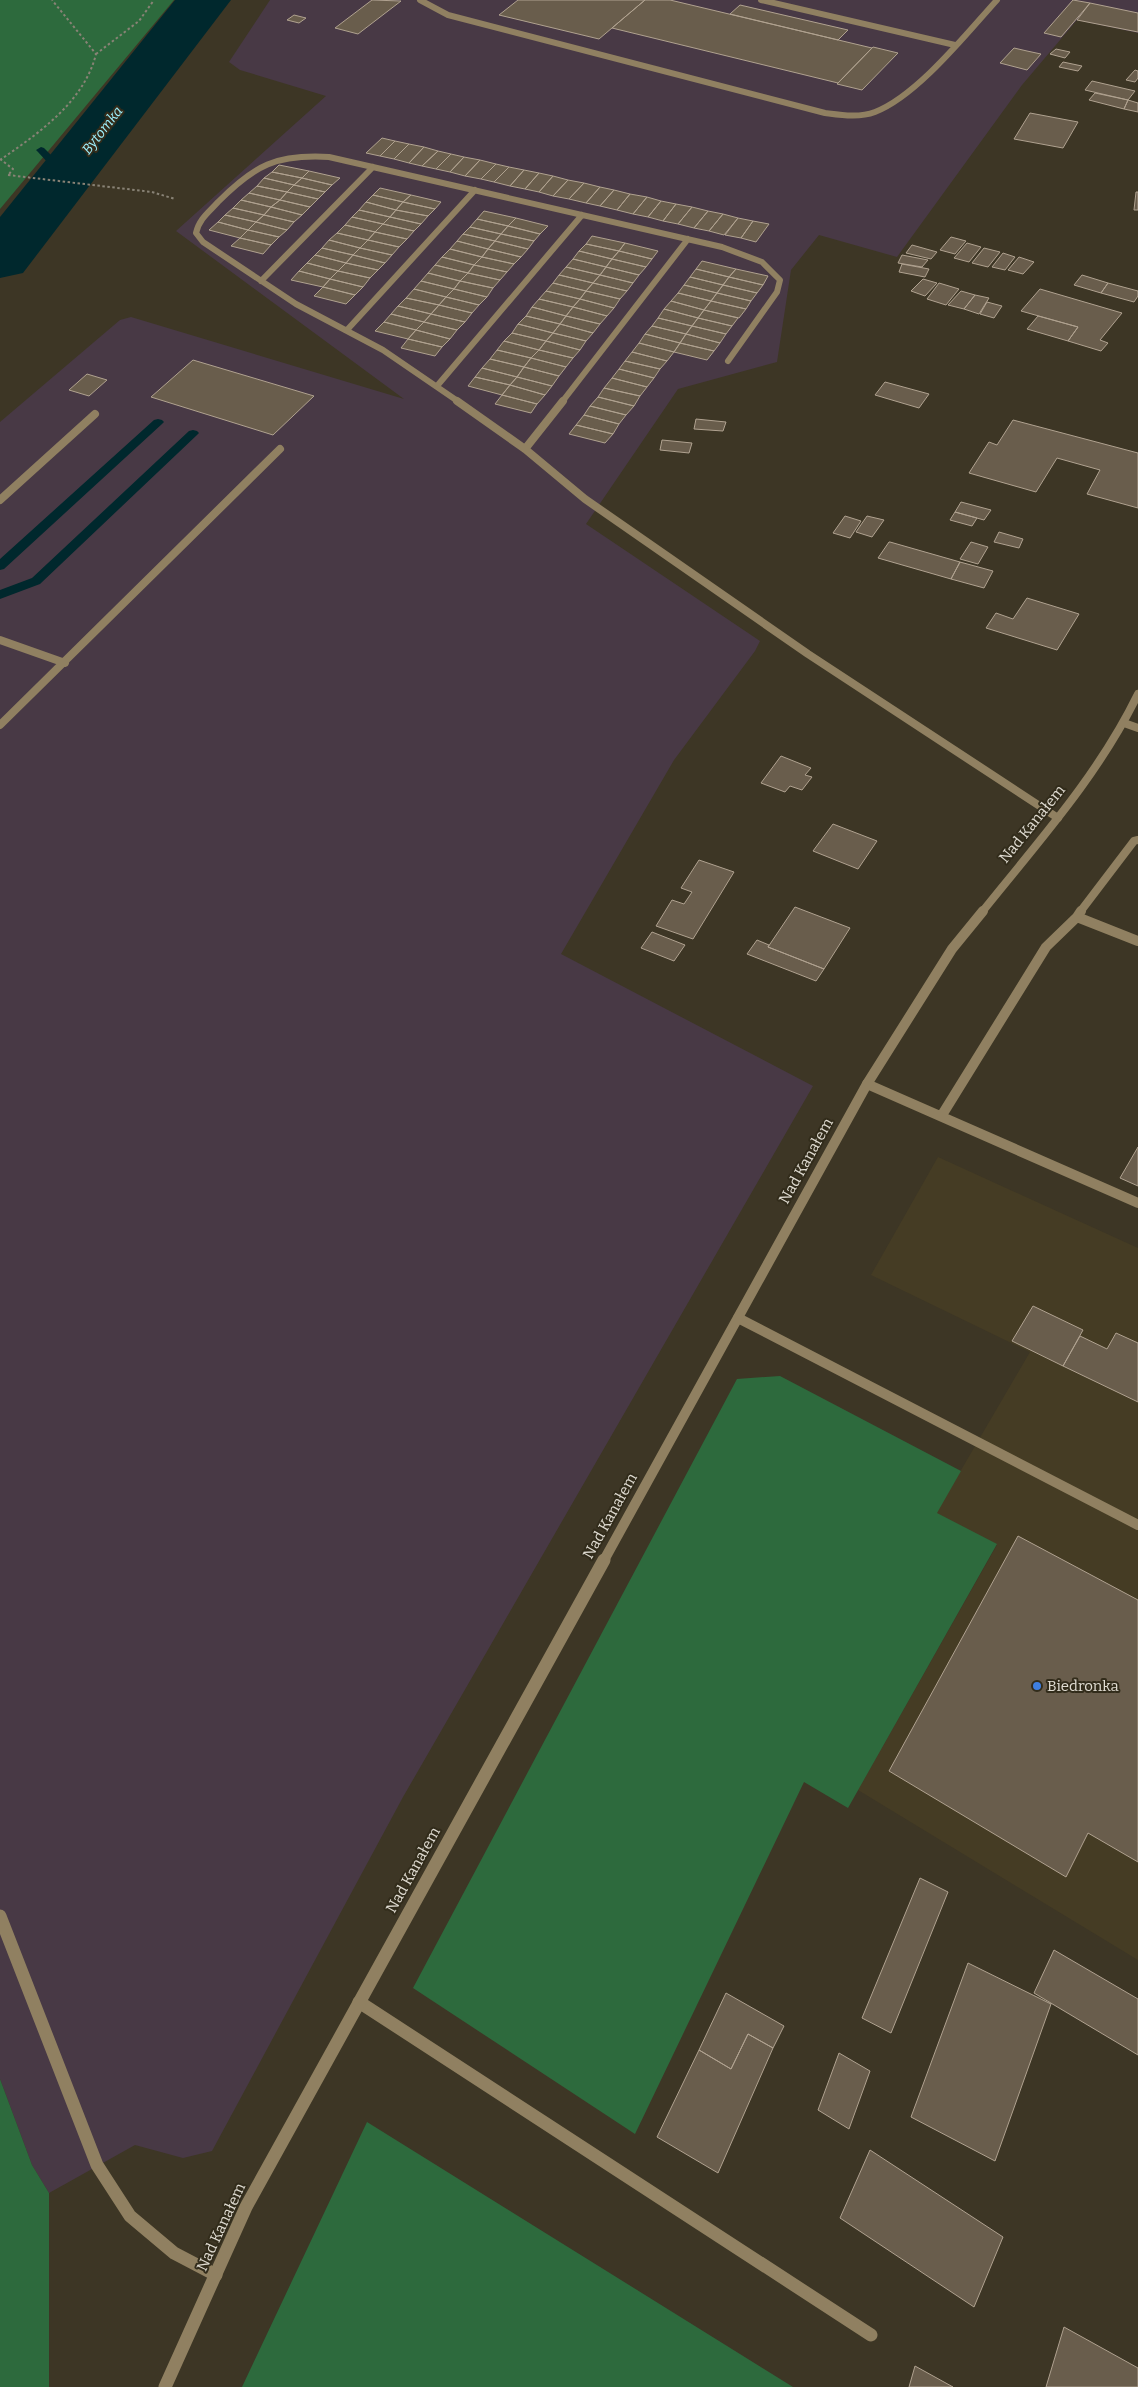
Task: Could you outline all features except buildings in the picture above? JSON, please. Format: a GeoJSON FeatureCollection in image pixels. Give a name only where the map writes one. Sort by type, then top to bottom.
{"type":"FeatureCollection","features":[{"type":"Feature","properties":{"kind":"street"},"geometry":{"type":"LineString","coordinates":[[420,0],[448,15],[825,113],[855,117],[877,112],[895,102],[955,45],[997,0]]}},
{"type":"Feature","properties":{"kind":"street"},"geometry":{"type":"LineString","coordinates":[[761,0],[955,45]]}},
{"type":"Feature","properties":{"kind":"street"},"geometry":{"type":"LineString","coordinates":[[728,361],[777,292],[780,280],[773,268],[754,256],[474,190],[310,154],[288,156],[269,161],[253,171],[198,223],[196,233],[203,242],[305,309],[383,350],[437,386],[525,449],[585,499],[800,649],[1058,818]]}},
{"type":"Feature","properties":{"kind":"street"},"geometry":{"type":"LineString","coordinates":[[261,280],[373,167]]}},
{"type":"Feature","properties":{"kind":"street"},"geometry":{"type":"LineString","coordinates":[[347,330],[474,190]]}},
{"type":"Feature","properties":{"kind":"street"},"geometry":{"type":"LineString","coordinates":[[437,386],[582,215]]}},
{"type":"Feature","properties":{"kind":"street"},"geometry":{"type":"LineString","coordinates":[[525,449],[688,240]]}},
{"type":"Feature","properties":{"kind":"street"},"geometry":{"type":"LineString","coordinates":[[0,500],[94,414]]}},
{"type":"Feature","properties":{"kind":"street"},"geometry":{"type":"LineString","coordinates":[[0,725],[280,449]]}},
{"type":"Feature","properties":{"kind":"street"},"geometry":{"type":"LineString","coordinates":[[0,640],[65,663]]}},
{"type":"Feature","properties":{"kind":"street","name":"Nad Kanałem"},"geometry":{"type":"LineString","coordinates":[[165,2387],[246,2207],[867,1084],[952,949],[1090,778],[1124,724],[1138,694]]}},
{"type":"Feature","properties":{"kind":"street"},"geometry":{"type":"LineString","coordinates":[[1124,724],[1138,728]]}},
{"type":"Feature","properties":{"kind":"street"},"geometry":{"type":"LineString","coordinates":[[942,1115],[1046,947],[1077,917],[1134,841],[1138,840]]}},
{"type":"Feature","properties":{"kind":"street"},"geometry":{"type":"LineString","coordinates":[[1077,917],[1138,941]]}},
{"type":"Feature","properties":{"kind":"street"},"geometry":{"type":"LineString","coordinates":[[867,1084],[942,1115],[1138,1203]]}},
{"type":"Feature","properties":{"kind":"street"},"geometry":{"type":"LineString","coordinates":[[738,1318],[1138,1525]]}},
{"type":"Feature","properties":{"kind":"street"},"geometry":{"type":"LineString","coordinates":[[0,1916],[97,2165],[130,2216],[174,2253],[216,2275]]}},
{"type":"Feature","properties":{"kind":"street"},"geometry":{"type":"LineString","coordinates":[[359,2002],[871,2335]]}},
{"type":"Feature","properties":{"kind":"path"},"geometry":{"type":"LineString","coordinates":[[52,0],[96,54]]}},
{"type":"Feature","properties":{"kind":"path"},"geometry":{"type":"LineString","coordinates":[[154,0],[140,21],[96,54],[91,73],[42,131],[1,159],[13,168],[8,175],[166,195],[211,211]]}},
{"type":"Feature","properties":{"kind":"shaded area"},"geometry":{"type":"Polygon","coordinates":[[[270,0],[1138,0],[1138,33],[1077,20],[1022,85],[897,257],[819,235],[791,270],[777,362],[678,389],[586,524],[760,641],[755,651],[674,760],[561,954],[813,1086],[403,1797],[212,2151],[183,2158],[135,2145],[49,2193],[32,2165],[0,2079],[0,422],[120,320],[131,317],[404,399],[176,231],[326,96],[240,70],[229,62],[270,0]]]}},
{"type":"Feature","properties":{"kind":"shaded area"},"geometry":{"type":"Polygon","coordinates":[[[938,1157],[1138,1248],[1138,1960],[858,1790],[997,1545],[936,1513],[1030,1352],[871,1275],[938,1157]]]}},
{"type":"Feature","properties":{"kind":"green space"},"geometry":{"type":"Polygon","coordinates":[[[0,0],[174,0],[0,209],[0,0]]]}},
{"type":"Feature","properties":{"kind":"green space"},"geometry":{"type":"Polygon","coordinates":[[[780,1376],[961,1471],[937,1513],[997,1544],[848,1808],[804,1782],[635,2134],[413,1988],[737,1379],[780,1376]]]}},
{"type":"Feature","properties":{"kind":"green space"},"geometry":{"type":"Polygon","coordinates":[[[0,2079],[32,2165],[49,2193],[49,2387],[0,2387],[0,2079]]]}},
{"type":"Feature","properties":{"kind":"green space"},"geometry":{"type":"Polygon","coordinates":[[[367,2122],[793,2387],[242,2387],[367,2122]]]}},
{"type":"Feature","properties":{"kind":"waterway","name":"Bytomka"},"geometry":{"type":"LineString","coordinates":[[0,259],[109,118],[204,0]]}},
{"type":"Feature","properties":{"kind":"waterway"},"geometry":{"type":"LineString","coordinates":[[41,150],[65,175]]}},
{"type":"Feature","properties":{"kind":"waterway"},"geometry":{"type":"LineString","coordinates":[[0,566],[158,422]]}},
{"type":"Feature","properties":{"kind":"waterway"},"geometry":{"type":"LineString","coordinates":[[0,595],[36,581],[193,433]]}},
{"type":"Feature","properties":{"kind":"place","name":"Biedronka"},"geometry":{"type":"Point","coordinates":[1037,1686]}}]}
